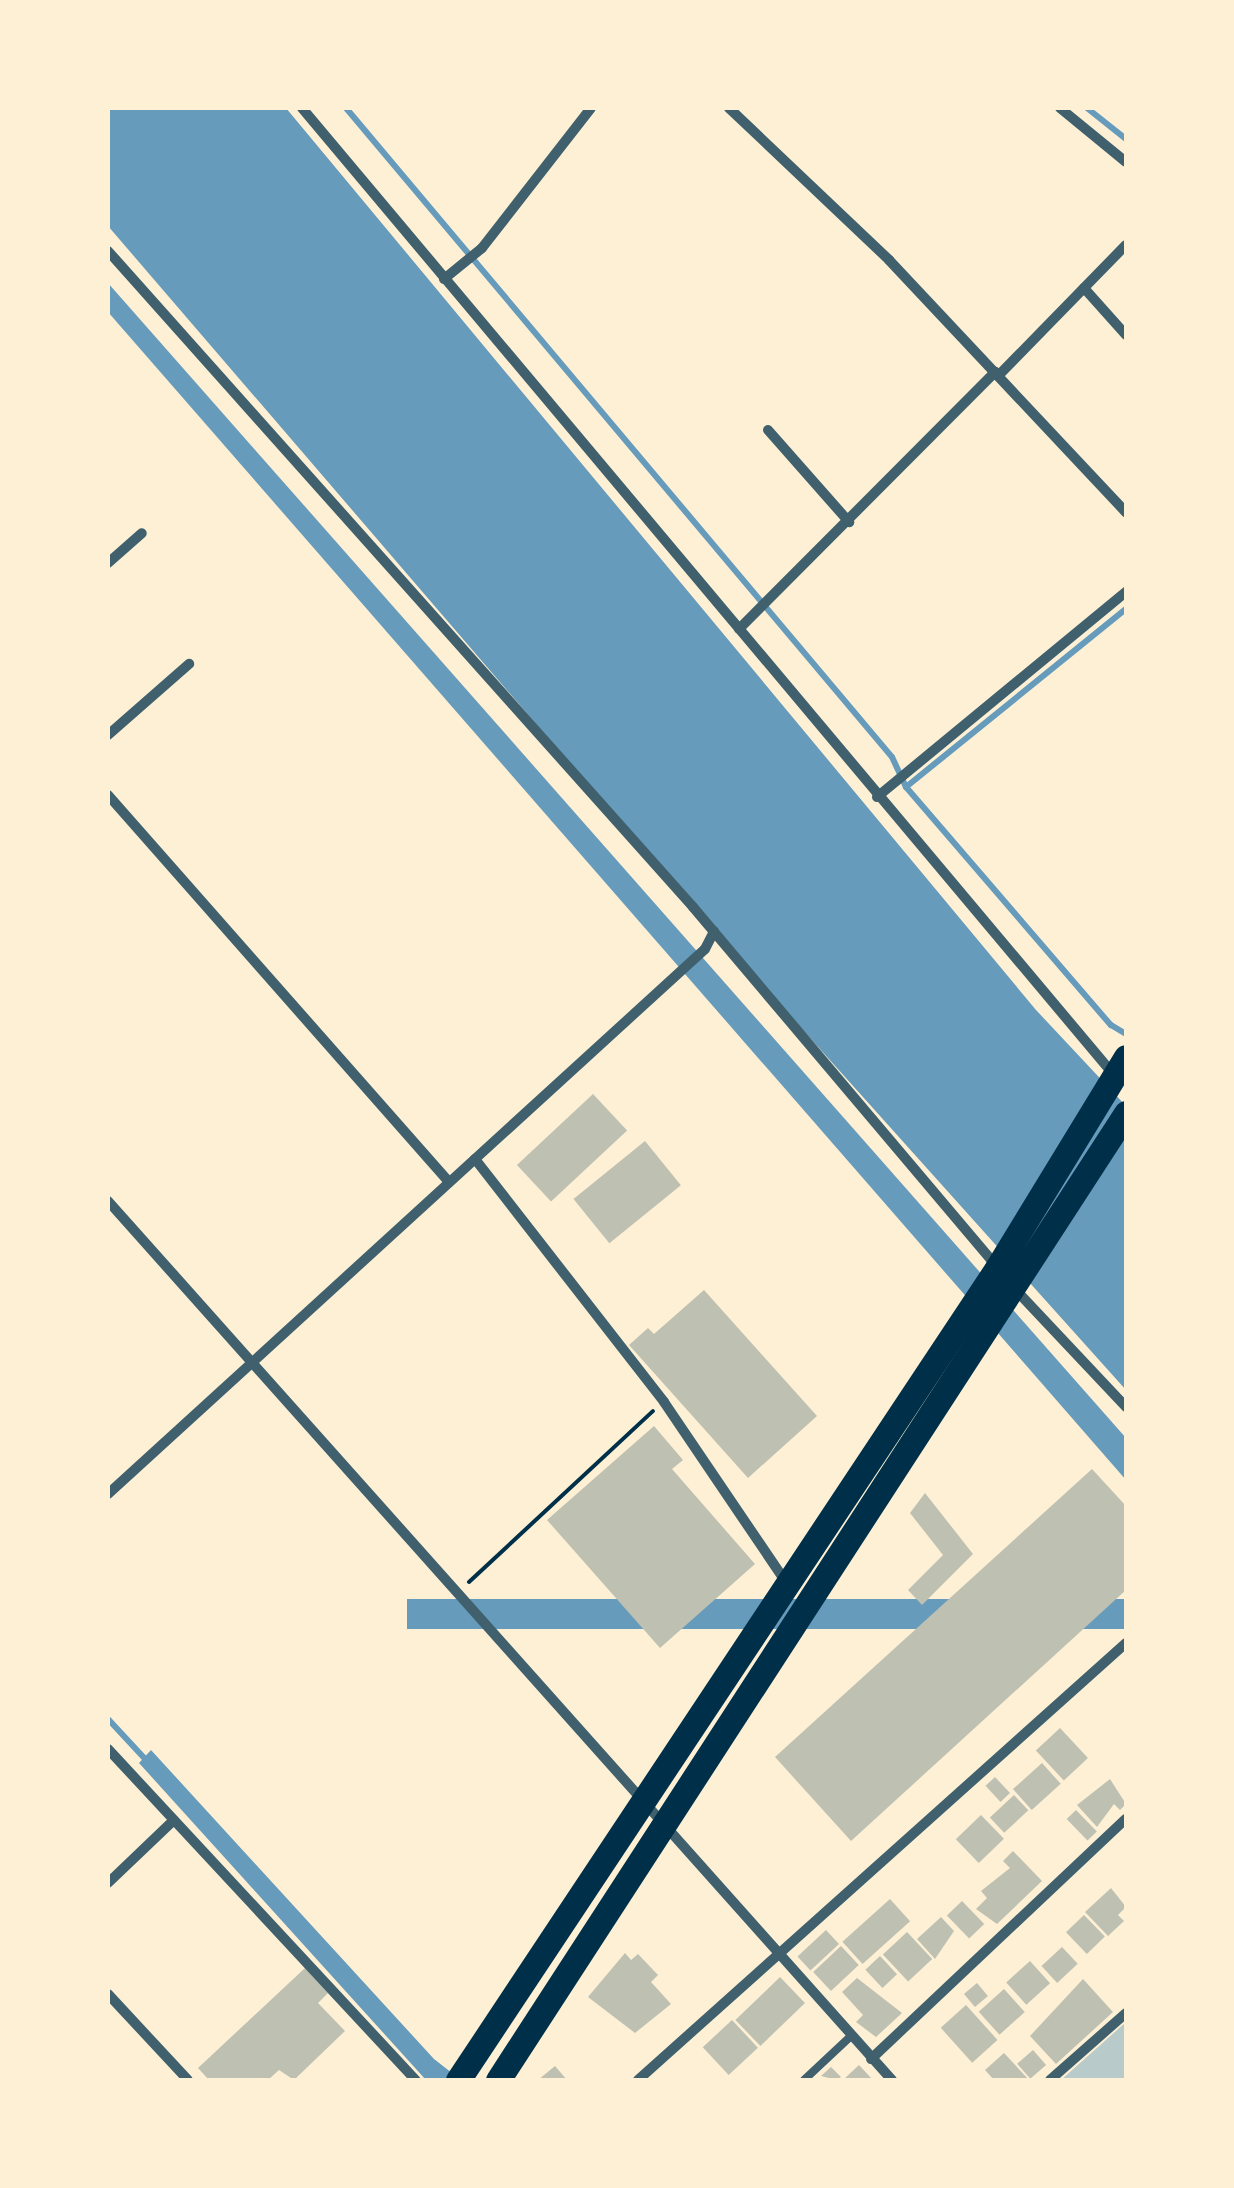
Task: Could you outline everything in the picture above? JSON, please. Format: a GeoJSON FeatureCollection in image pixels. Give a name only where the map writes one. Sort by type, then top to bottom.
{"type":"FeatureCollection","features":[{"type":"Feature","properties":{"kind":"highway"},"geometry":{"type":"LineString","coordinates":[[459,2079],[997,1268],[1116,1072]]}},
{"type":"Feature","properties":{"kind":"highway"},"geometry":{"type":"LineString","coordinates":[[498,2080],[986,1337],[1126,1112]]}},
{"type":"Feature","properties":{"kind":"street"},"geometry":{"type":"LineString","coordinates":[[302,108],[877,797],[1116,1072]]}},
{"type":"Feature","properties":{"kind":"street"},"geometry":{"type":"LineString","coordinates":[[444,279],[482,248],[591,108]]}},
{"type":"Feature","properties":{"kind":"street"},"geometry":{"type":"LineString","coordinates":[[729,108],[996,373],[1126,512]]}},
{"type":"Feature","properties":{"kind":"street"},"geometry":{"type":"LineString","coordinates":[[1060,108],[1075,112],[1126,162]]}},
{"type":"Feature","properties":{"kind":"street"},"geometry":{"type":"LineString","coordinates":[[739,629],[776,599],[1126,245]]}},
{"type":"Feature","properties":{"kind":"street"},"geometry":{"type":"LineString","coordinates":[[108,251],[714,931],[1016,1290],[1126,1407]]}},
{"type":"Feature","properties":{"kind":"street"},"geometry":{"type":"LineString","coordinates":[[1084,288],[1126,335]]}},
{"type":"Feature","properties":{"kind":"street"},"geometry":{"type":"LineString","coordinates":[[768,430],[850,522]]}},
{"type":"Feature","properties":{"kind":"street"},"geometry":{"type":"LineString","coordinates":[[108,561],[142,533]]}},
{"type":"Feature","properties":{"kind":"street"},"geometry":{"type":"LineString","coordinates":[[877,797],[1126,592]]}},
{"type":"Feature","properties":{"kind":"street"},"geometry":{"type":"LineString","coordinates":[[108,734],[189,664]]}},
{"type":"Feature","properties":{"kind":"street"},"geometry":{"type":"LineString","coordinates":[[108,795],[449,1182]]}},
{"type":"Feature","properties":{"kind":"street"},"geometry":{"type":"LineString","coordinates":[[108,1494],[705,949],[714,931]]}},
{"type":"Feature","properties":{"kind":"street"},"geometry":{"type":"LineString","coordinates":[[474,1159],[664,1401],[787,1585]]}},
{"type":"Feature","properties":{"kind":"street"},"geometry":{"type":"LineString","coordinates":[[108,1201],[644,1801],[776,1956],[892,2080]]}},
{"type":"Feature","properties":{"kind":"street"},"geometry":{"type":"LineString","coordinates":[[638,2080],[1126,1643]]}},
{"type":"Feature","properties":{"kind":"street"},"geometry":{"type":"LineString","coordinates":[[108,1749],[416,2080]]}},
{"type":"Feature","properties":{"kind":"street"},"geometry":{"type":"LineString","coordinates":[[108,1882],[174,1820]]}},
{"type":"Feature","properties":{"kind":"street"},"geometry":{"type":"LineString","coordinates":[[871,2059],[1126,1820]]}},
{"type":"Feature","properties":{"kind":"street"},"geometry":{"type":"LineString","coordinates":[[108,1994],[188,2080]]}},
{"type":"Feature","properties":{"kind":"street"},"geometry":{"type":"LineString","coordinates":[[1050,2080],[1126,2012]]}},
{"type":"Feature","properties":{"kind":"lane"},"geometry":{"type":"LineString","coordinates":[[804,2080],[850,2036]]}},
{"type":"Feature","properties":{"kind":"path"},"geometry":{"type":"LineString","coordinates":[[456,1594],[664,1401]]}},
{"type":"Feature","properties":{"kind":"shaded area"},"geometry":{"type":"Polygon","coordinates":[[[1126,2022],[1126,2080],[1061,2080],[1126,2022]]]}},
{"type":"Feature","properties":{"kind":"water"},"geometry":{"type":"Polygon","coordinates":[[[108,108],[286,108],[1036,1010],[1126,1106],[1126,1390],[714,931],[108,226],[108,108]]]}},
{"type":"Feature","properties":{"kind":"water"},"geometry":{"type":"Polygon","coordinates":[[[108,283],[1126,1438],[1126,1480],[108,312],[108,283]]]}},
{"type":"Feature","properties":{"kind":"water"},"geometry":{"type":"Polygon","coordinates":[[[407,1599],[1126,1599],[1126,1629],[407,1629],[407,1599]]]}},
{"type":"Feature","properties":{"kind":"water"},"geometry":{"type":"Polygon","coordinates":[[[151,1750],[434,2059],[461,2080],[426,2080],[139,1763],[151,1750]]]}},
{"type":"Feature","properties":{"kind":"building"},"geometry":{"type":"Polygon","coordinates":[[[593,1094],[627,1131],[551,1201],[517,1165],[593,1094]]]}},
{"type":"Feature","properties":{"kind":"building"},"geometry":{"type":"Polygon","coordinates":[[[645,1141],[681,1185],[609,1243],[574,1199],[645,1141]]]}},
{"type":"Feature","properties":{"kind":"building"},"geometry":{"type":"Polygon","coordinates":[[[704,1290],[817,1416],[748,1478],[629,1345],[648,1328],[654,1334],[704,1290]]]}},
{"type":"Feature","properties":{"kind":"building"},"geometry":{"type":"Polygon","coordinates":[[[654,1426],[683,1460],[672,1469],[755,1564],[660,1648],[547,1520],[654,1426]]]}},
{"type":"Feature","properties":{"kind":"building"},"geometry":{"type":"Polygon","coordinates":[[[1092,1469],[1126,1506],[1126,1590],[851,1841],[775,1757],[1092,1469]]]}},
{"type":"Feature","properties":{"kind":"building"},"geometry":{"type":"Polygon","coordinates":[[[925,1493],[973,1554],[922,1605],[908,1590],[943,1555],[910,1513],[925,1493]]]}},
{"type":"Feature","properties":{"kind":"building"},"geometry":{"type":"Polygon","coordinates":[[[1060,1728],[1088,1758],[1064,1780],[1036,1751],[1060,1728]]]}},
{"type":"Feature","properties":{"kind":"building"},"geometry":{"type":"Polygon","coordinates":[[[1042,1763],[1061,1784],[1032,1810],[1013,1789],[1042,1763]]]}},
{"type":"Feature","properties":{"kind":"building"},"geometry":{"type":"Polygon","coordinates":[[[995,1777],[1010,1793],[1000,1802],[985,1786],[995,1777]]]}},
{"type":"Feature","properties":{"kind":"building"},"geometry":{"type":"Polygon","coordinates":[[[1110,1779],[1126,1804],[1120,1810],[1114,1804],[1097,1827],[1077,1805],[1110,1779]]]}},
{"type":"Feature","properties":{"kind":"building"},"geometry":{"type":"Polygon","coordinates":[[[1014,1795],[1028,1810],[1004,1833],[990,1818],[1014,1795]]]}},
{"type":"Feature","properties":{"kind":"building"},"geometry":{"type":"Polygon","coordinates":[[[1076,1810],[1097,1832],[1087,1841],[1067,1819],[1076,1810]]]}},
{"type":"Feature","properties":{"kind":"building"},"geometry":{"type":"Polygon","coordinates":[[[981,1815],[1004,1839],[979,1863],[956,1839],[981,1815]]]}},
{"type":"Feature","properties":{"kind":"building"},"geometry":{"type":"Polygon","coordinates":[[[1013,1851],[1042,1881],[997,1924],[976,1909],[987,1898],[981,1891],[1010,1868],[1003,1861],[1013,1851]]]}},
{"type":"Feature","properties":{"kind":"building"},"geometry":{"type":"Polygon","coordinates":[[[1111,1888],[1126,1907],[1118,1915],[1124,1921],[1108,1936],[1085,1912],[1111,1888]]]}},
{"type":"Feature","properties":{"kind":"building"},"geometry":{"type":"Polygon","coordinates":[[[890,1899],[910,1921],[863,1964],[842,1942],[890,1899]]]}},
{"type":"Feature","properties":{"kind":"building"},"geometry":{"type":"Polygon","coordinates":[[[962,1901],[984,1924],[969,1939],[947,1916],[962,1901]]]}},
{"type":"Feature","properties":{"kind":"building"},"geometry":{"type":"Polygon","coordinates":[[[1084,1915],[1105,1937],[1087,1954],[1066,1932],[1084,1915]]]}},
{"type":"Feature","properties":{"kind":"building"},"geometry":{"type":"Polygon","coordinates":[[[941,1917],[954,1931],[935,1959],[917,1939],[941,1917]]]}},
{"type":"Feature","properties":{"kind":"building"},"geometry":{"type":"Polygon","coordinates":[[[826,1930],[839,1944],[810,1970],[797,1957],[826,1930]]]}},
{"type":"Feature","properties":{"kind":"building"},"geometry":{"type":"Polygon","coordinates":[[[907,1932],[932,1959],[908,1982],[883,1955],[907,1932]]]}},
{"type":"Feature","properties":{"kind":"building"},"geometry":{"type":"Polygon","coordinates":[[[841,1946],[859,1965],[831,1991],[813,1972],[841,1946]]]}},
{"type":"Feature","properties":{"kind":"building"},"geometry":{"type":"Polygon","coordinates":[[[1062,1947],[1078,1964],[1057,1983],[1042,1966],[1062,1947]]]}},
{"type":"Feature","properties":{"kind":"building"},"geometry":{"type":"Polygon","coordinates":[[[625,1953],[631,1960],[638,1954],[658,1975],[651,1982],[671,2004],[635,2033],[588,1997],[625,1953]]]}},
{"type":"Feature","properties":{"kind":"building"},"geometry":{"type":"Polygon","coordinates":[[[880,1956],[897,1974],[882,1988],[865,1970],[880,1956]]]}},
{"type":"Feature","properties":{"kind":"building"},"geometry":{"type":"Polygon","coordinates":[[[1030,1961],[1050,1983],[1026,2005],[1006,1982],[1030,1961]]]}},
{"type":"Feature","properties":{"kind":"building"},"geometry":{"type":"Polygon","coordinates":[[[305,1968],[328,1993],[318,2003],[345,2031],[294,2080],[279,2070],[268,2080],[209,2080],[198,2068],[305,1968]]]}},
{"type":"Feature","properties":{"kind":"building"},"geometry":{"type":"Polygon","coordinates":[[[780,1977],[805,2003],[760,2046],[735,2020],[780,1977]]]}},
{"type":"Feature","properties":{"kind":"building"},"geometry":{"type":"Polygon","coordinates":[[[857,1978],[902,2013],[876,2037],[856,2022],[863,2015],[842,1992],[857,1978]]]}},
{"type":"Feature","properties":{"kind":"building"},"geometry":{"type":"Polygon","coordinates":[[[1083,1979],[1113,2012],[1056,2064],[1030,2036],[1083,1979]]]}},
{"type":"Feature","properties":{"kind":"building"},"geometry":{"type":"Polygon","coordinates":[[[977,1983],[988,1996],[975,2007],[964,1994],[977,1983]]]}},
{"type":"Feature","properties":{"kind":"building"},"geometry":{"type":"Polygon","coordinates":[[[1004,1989],[1025,2012],[999,2035],[979,2012],[1004,1989]]]}},
{"type":"Feature","properties":{"kind":"building"},"geometry":{"type":"Polygon","coordinates":[[[966,2005],[997,2040],[972,2063],[941,2028],[966,2005]]]}},
{"type":"Feature","properties":{"kind":"building"},"geometry":{"type":"Polygon","coordinates":[[[732,2020],[758,2048],[729,2075],[703,2047],[732,2020]]]}},
{"type":"Feature","properties":{"kind":"building"},"geometry":{"type":"Polygon","coordinates":[[[1033,2050],[1046,2065],[1030,2079],[1017,2064],[1033,2050]]]}},
{"type":"Feature","properties":{"kind":"building"},"geometry":{"type":"Polygon","coordinates":[[[1004,2053],[1029,2080],[994,2080],[985,2070],[1004,2053]]]}},
{"type":"Feature","properties":{"kind":"building"},"geometry":{"type":"Polygon","coordinates":[[[859,2065],[873,2080],[843,2080],[859,2065]]]}},
{"type":"Feature","properties":{"kind":"building"},"geometry":{"type":"Polygon","coordinates":[[[555,2066],[567,2080],[538,2080],[555,2066]]]}},
{"type":"Feature","properties":{"kind":"building"},"geometry":{"type":"Polygon","coordinates":[[[831,2067],[841,2077],[837,2080],[821,2076],[831,2067]]]}},
{"type":"Feature","properties":{"kind":"waterway"},"geometry":{"type":"LineString","coordinates":[[346,108],[892,757],[906,787],[1111,1025],[1126,1034]]}},
{"type":"Feature","properties":{"kind":"waterway"},"geometry":{"type":"LineString","coordinates":[[1087,108],[1126,139]]}},
{"type":"Feature","properties":{"kind":"waterway"},"geometry":{"type":"LineString","coordinates":[[906,787],[1126,609]]}},
{"type":"Feature","properties":{"kind":"waterway"},"geometry":{"type":"LineString","coordinates":[[108,1719],[148,1762]]}}]}
